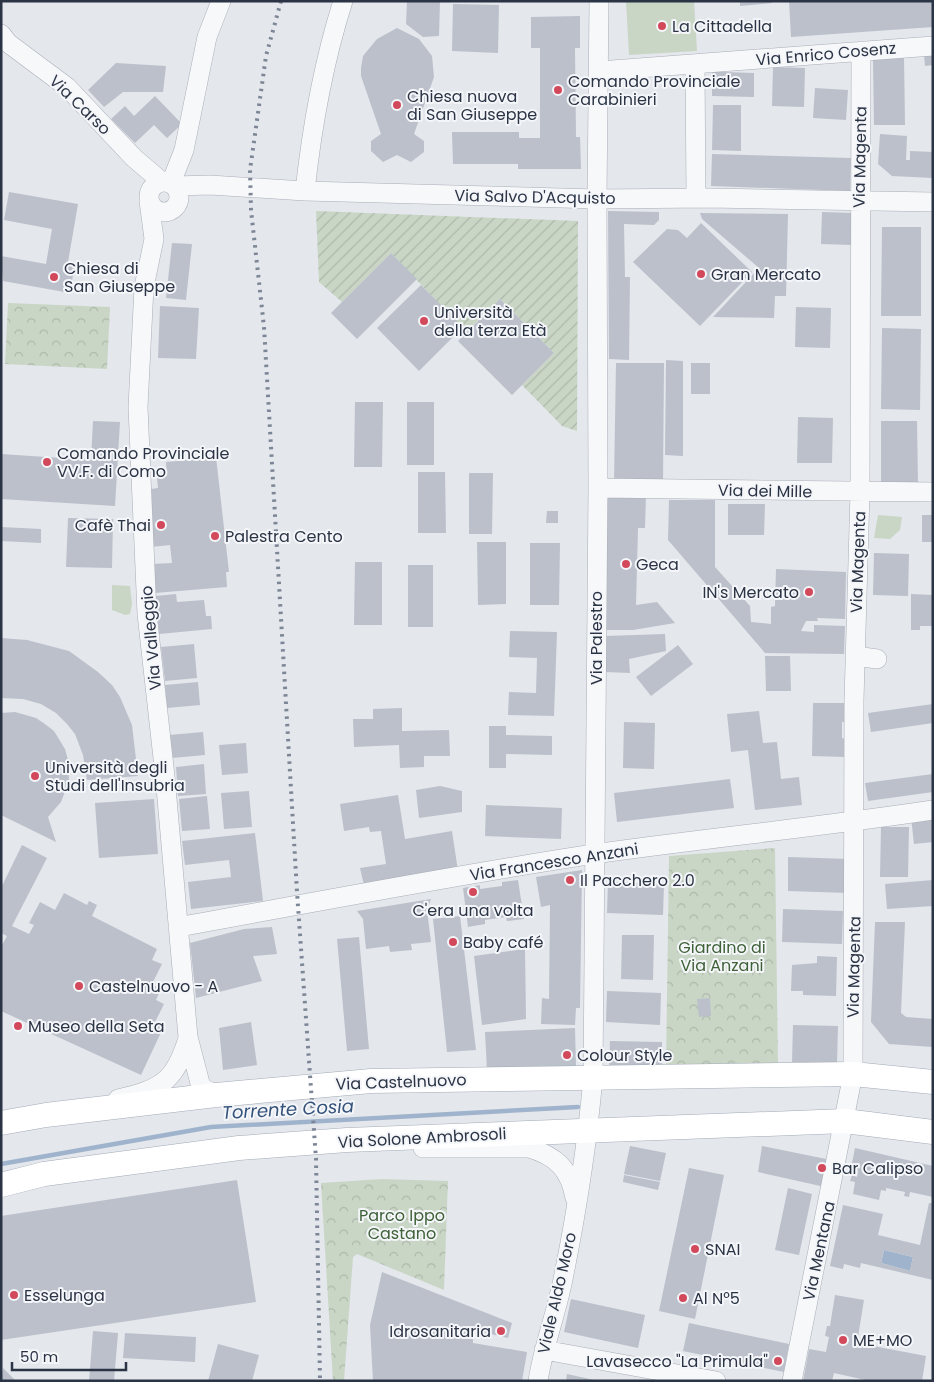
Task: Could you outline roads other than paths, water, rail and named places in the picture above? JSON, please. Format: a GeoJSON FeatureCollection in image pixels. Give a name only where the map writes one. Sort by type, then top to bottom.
{"type":"FeatureCollection","features":[{"type":"Feature","properties":{"kind":"main road"},"geometry":{"type":"LineString","coordinates":[[592,1083],[853,1074],[933,1082]]}},
{"type":"Feature","properties":{"kind":"main road","name":"Via Castelnuovo"},"geometry":{"type":"LineString","coordinates":[[1,1123],[216,1095],[371,1081],[592,1083]]}},
{"type":"Feature","properties":{"kind":"main road","name":"Via Solone Ambrosoli"},"geometry":{"type":"LineString","coordinates":[[1,1185],[44,1174],[239,1148],[588,1124],[845,1122],[933,1132]]}},
{"type":"Feature","properties":{"kind":"street"},"geometry":{"type":"LineString","coordinates":[[166,192],[184,150],[207,38],[221,1]]}},
{"type":"Feature","properties":{"kind":"street"},"geometry":{"type":"LineString","coordinates":[[305,191],[317,101],[324,67],[343,1]]}},
{"type":"Feature","properties":{"kind":"street","name":"Via Palestro"},"geometry":{"type":"LineString","coordinates":[[588,1124],[592,1083],[596,854],[599,1]]}},
{"type":"Feature","properties":{"kind":"street","name":"Via Carso"},"geometry":{"type":"LineString","coordinates":[[1,34],[8,43],[66,87],[166,192]]}},
{"type":"Feature","properties":{"kind":"street","name":"Via Enrico Cosenz"},"geometry":{"type":"LineString","coordinates":[[599,70],[695,65],[933,46]]}},
{"type":"Feature","properties":{"kind":"street","name":"Via Magenta"},"geometry":{"type":"LineString","coordinates":[[853,1074],[856,656],[860,492],[861,51]]}},
{"type":"Feature","properties":{"kind":"street"},"geometry":{"type":"LineString","coordinates":[[695,65],[696,198]]}},
{"type":"Feature","properties":{"kind":"street","name":"Via Salvo D'Acquisto"},"geometry":{"type":"LineString","coordinates":[[166,192],[210,185],[305,191],[597,199],[696,198],[933,202]]}},
{"type":"Feature","properties":{"kind":"street","name":"Via Valleggio"},"geometry":{"type":"LineString","coordinates":[[166,192],[144,287],[138,407],[147,614],[165,776],[188,1037],[201,1087],[216,1095]]}},
{"type":"Feature","properties":{"kind":"street","name":"Via dei Mille"},"geometry":{"type":"LineString","coordinates":[[598,488],[933,492]]}},
{"type":"Feature","properties":{"kind":"street"},"geometry":{"type":"LineString","coordinates":[[856,656],[877,659]]}},
{"type":"Feature","properties":{"kind":"street","name":"Via Francesco Anzani"},"geometry":{"type":"LineString","coordinates":[[178,927],[466,875],[596,854],[856,822],[933,810]]}},
{"type":"Feature","properties":{"kind":"street","name":"Via Valleggio"},"geometry":{"type":"LineString","coordinates":[[46,1116],[133,1095],[164,1083],[179,1064],[188,1037]]}},
{"type":"Feature","properties":{"kind":"street"},"geometry":{"type":"LineString","coordinates":[[845,1122],[853,1074]]}},
{"type":"Feature","properties":{"kind":"street","name":"Via Mentana"},"geometry":{"type":"LineString","coordinates":[[792,1381],[845,1122]]}},
{"type":"Feature","properties":{"kind":"street","name":"Viale Aldo Moro"},"geometry":{"type":"LineString","coordinates":[[538,1381],[544,1350],[562,1287],[588,1124]]}},
{"type":"Feature","properties":{"kind":"street","name":"Viale Aldo Moro"},"geometry":{"type":"LineString","coordinates":[[392,1138],[413,1148],[529,1148],[542,1152],[558,1161],[565,1169],[573,1187],[576,1206]]}},
{"type":"Feature","properties":{"kind":"street"},"geometry":{"type":"LineString","coordinates":[[544,1350],[716,1381]]}},
{"type":"Feature","properties":{"kind":"water"},"geometry":{"type":"Polygon","coordinates":[[[884,1250],[913,1257],[910,1271],[881,1263],[884,1250]]]}},
{"type":"Feature","properties":{"kind":"waterway","name":"Torrente Cosia"},"geometry":{"type":"LineString","coordinates":[[1,1164],[211,1127],[578,1107]]}},
{"type":"Feature","properties":{"kind":"railway"},"geometry":{"type":"LineString","coordinates":[[281,1],[266,56],[250,170],[251,210],[264,327],[297,892],[316,1159],[320,1381]]}},
{"type":"Feature","properties":{"kind":"place","name":"La Cittadella"},"geometry":{"type":"Point","coordinates":[662,26]}},
{"type":"Feature","properties":{"kind":"place","name":"Comando Provinciale Carabinieri"},"geometry":{"type":"Point","coordinates":[558,90]}},
{"type":"Feature","properties":{"kind":"place","name":"Chiesa nuova di San Giuseppe"},"geometry":{"type":"Point","coordinates":[397,105]}},
{"type":"Feature","properties":{"kind":"place","name":"Gran Mercato"},"geometry":{"type":"Point","coordinates":[701,274]}},
{"type":"Feature","properties":{"kind":"place","name":"Chiesa di San Giuseppe"},"geometry":{"type":"Point","coordinates":[54,277]}},
{"type":"Feature","properties":{"kind":"place","name":"Università della terza Età"},"geometry":{"type":"Point","coordinates":[424,321]}},
{"type":"Feature","properties":{"kind":"place","name":"Comando Provinciale VV.F. di Como"},"geometry":{"type":"Point","coordinates":[47,462]}},
{"type":"Feature","properties":{"kind":"place","name":"Cafè Thai"},"geometry":{"type":"Point","coordinates":[161,525]}},
{"type":"Feature","properties":{"kind":"place","name":"Palestra Cento"},"geometry":{"type":"Point","coordinates":[215,536]}},
{"type":"Feature","properties":{"kind":"place","name":"Geca"},"geometry":{"type":"Point","coordinates":[626,564]}},
{"type":"Feature","properties":{"kind":"place","name":"IN's Mercato"},"geometry":{"type":"Point","coordinates":[809,592]}},
{"type":"Feature","properties":{"kind":"place","name":"Università degli Studi dell'Insubria"},"geometry":{"type":"Point","coordinates":[35,776]}},
{"type":"Feature","properties":{"kind":"place","name":"Il Pacchero 2.0"},"geometry":{"type":"Point","coordinates":[570,880]}},
{"type":"Feature","properties":{"kind":"place","name":"C'era una volta"},"geometry":{"type":"Point","coordinates":[473,892]}},
{"type":"Feature","properties":{"kind":"place","name":"Baby café"},"geometry":{"type":"Point","coordinates":[453,942]}},
{"type":"Feature","properties":{"kind":"place","name":"Castelnuovo - A"},"geometry":{"type":"Point","coordinates":[79,986]}},
{"type":"Feature","properties":{"kind":"place","name":"Museo della Seta"},"geometry":{"type":"Point","coordinates":[18,1026]}},
{"type":"Feature","properties":{"kind":"place","name":"Colour Style"},"geometry":{"type":"Point","coordinates":[567,1055]}},
{"type":"Feature","properties":{"kind":"place","name":"Bar Calipso"},"geometry":{"type":"Point","coordinates":[822,1168]}},
{"type":"Feature","properties":{"kind":"place","name":"SNAI"},"geometry":{"type":"Point","coordinates":[695,1249]}},
{"type":"Feature","properties":{"kind":"place","name":"Esselunga"},"geometry":{"type":"Point","coordinates":[14,1295]}},
{"type":"Feature","properties":{"kind":"place","name":"Al N°5"},"geometry":{"type":"Point","coordinates":[683,1298]}},
{"type":"Feature","properties":{"kind":"place","name":"Idrosanitaria"},"geometry":{"type":"Point","coordinates":[501,1331]}},
{"type":"Feature","properties":{"kind":"place","name":"ME+MO"},"geometry":{"type":"Point","coordinates":[843,1340]}},
{"type":"Feature","properties":{"kind":"place","name":"Lavasecco \"La Primula\""},"geometry":{"type":"Point","coordinates":[778,1361]}},
{"type":"Feature","properties":{"kind":"park label","name":"Giardino di Via Anzani"},"geometry":{"type":"Point","coordinates":[722,956]}},
{"type":"Feature","properties":{"kind":"park label","name":"Parco Ippo Castano"},"geometry":{"type":"Point","coordinates":[402,1224]}}]}
